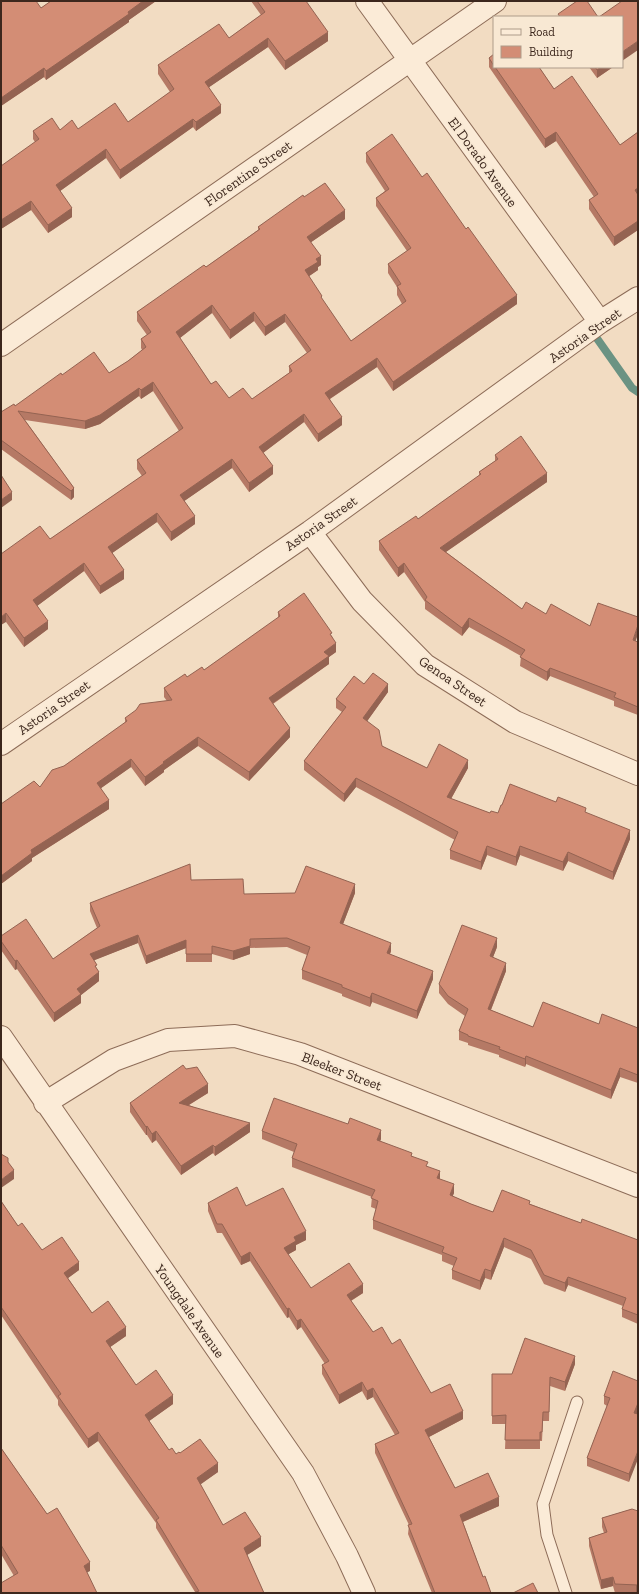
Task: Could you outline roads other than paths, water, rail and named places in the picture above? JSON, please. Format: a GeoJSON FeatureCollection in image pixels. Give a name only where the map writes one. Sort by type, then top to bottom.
{"type":"FeatureCollection","features":[{"type":"Feature","properties":{"kind":"street","name":"El Dorado Avenue"},"geometry":{"type":"LineString","coordinates":[[367,1],[600,322]]}},
{"type":"Feature","properties":{"kind":"street","name":"Florentine Street"},"geometry":{"type":"LineString","coordinates":[[1,345],[495,1]]}},
{"type":"Feature","properties":{"kind":"street","name":"Astoria Street"},"geometry":{"type":"LineString","coordinates":[[1,744],[310,532],[600,322],[638,298]]}},
{"type":"Feature","properties":{"kind":"street","name":"Genoa Street"},"geometry":{"type":"LineString","coordinates":[[310,532],[362,601],[425,665],[515,722],[638,774]]}},
{"type":"Feature","properties":{"kind":"street","name":"Bleeker Street"},"geometry":{"type":"LineString","coordinates":[[45,1103],[114,1060],[168,1040],[235,1036],[300,1054],[638,1186]]}},
{"type":"Feature","properties":{"kind":"street","name":"Youngdale Avenue"},"geometry":{"type":"LineString","coordinates":[[1,1037],[45,1103],[303,1473],[347,1556],[364,1593]]}},
{"type":"Feature","properties":{"kind":"lane"},"geometry":{"type":"LineString","coordinates":[[566,1593],[547,1535],[543,1504],[577,1402]]}},
{"type":"Feature","properties":{"kind":"waterway"},"geometry":{"type":"LineString","coordinates":[[591,330],[632,388],[638,392]]}}]}
